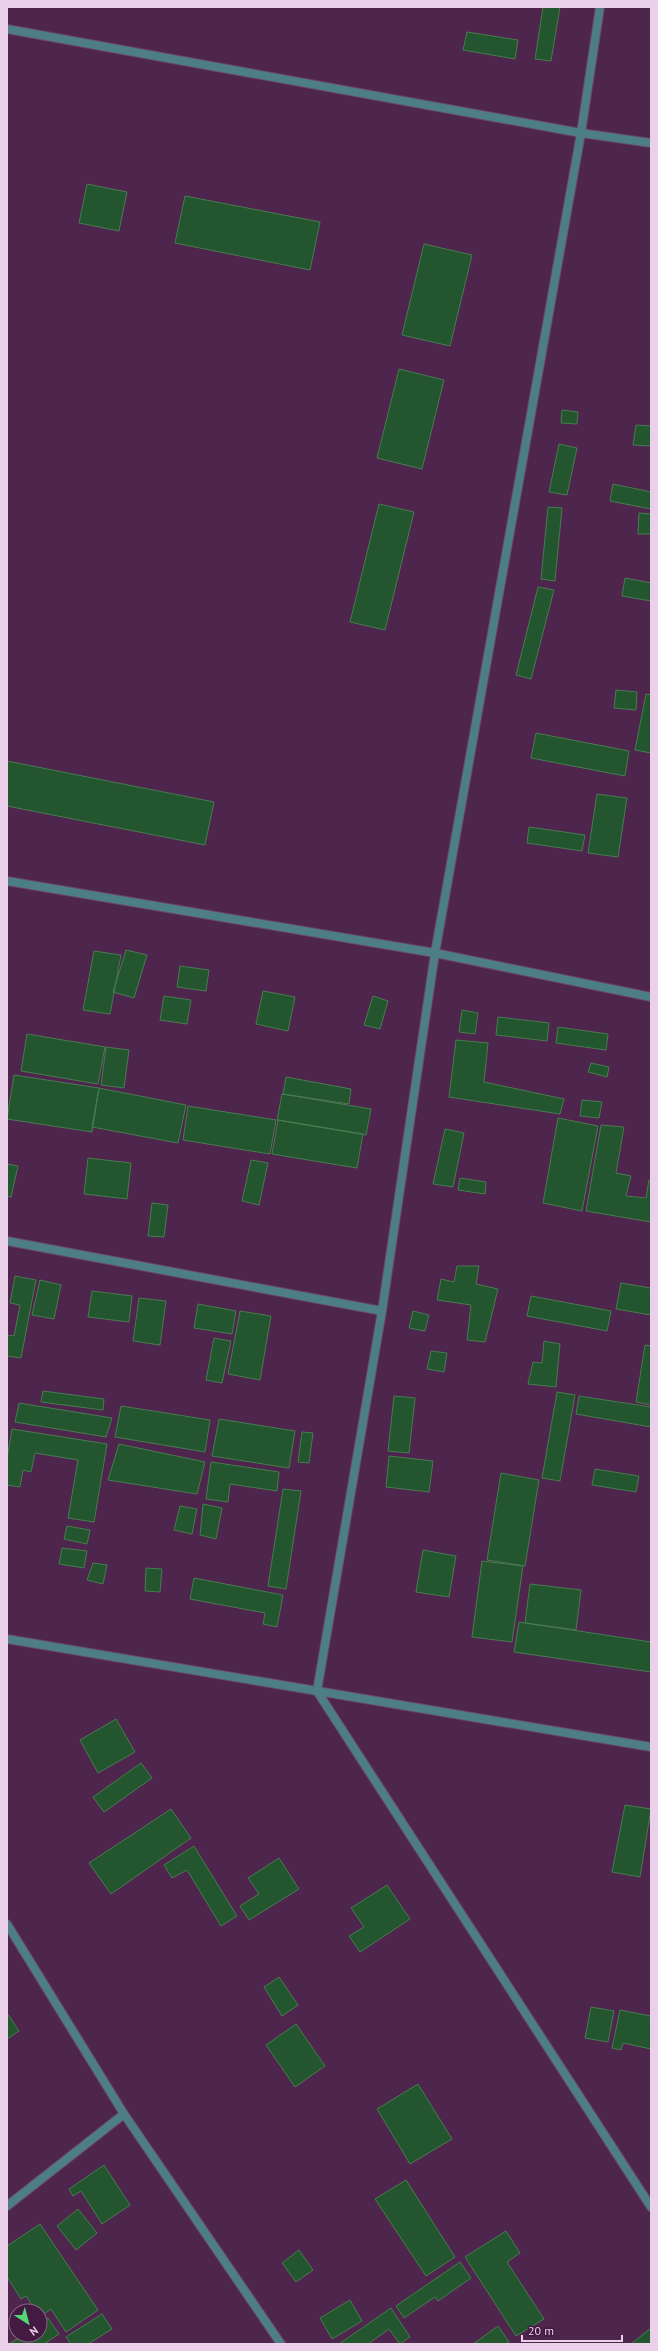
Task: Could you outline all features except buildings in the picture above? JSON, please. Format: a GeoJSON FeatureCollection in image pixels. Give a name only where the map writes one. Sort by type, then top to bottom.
{"type":"FeatureCollection","features":[{"type":"Feature","properties":{"kind":"street"},"geometry":{"type":"LineString","coordinates":[[600,7],[581,133],[435,953],[382,1311],[316,1691],[651,2207]]}},
{"type":"Feature","properties":{"kind":"street"},"geometry":{"type":"LineString","coordinates":[[7,28],[581,133],[651,144]]}},
{"type":"Feature","properties":{"kind":"street"},"geometry":{"type":"LineString","coordinates":[[7,881],[435,953],[651,997]]}},
{"type":"Feature","properties":{"kind":"street"},"geometry":{"type":"LineString","coordinates":[[7,1241],[382,1311]]}},
{"type":"Feature","properties":{"kind":"street"},"geometry":{"type":"LineString","coordinates":[[7,1639],[651,1747]]}},
{"type":"Feature","properties":{"kind":"street"},"geometry":{"type":"LineString","coordinates":[[7,1924],[124,2114],[281,2344]]}},
{"type":"Feature","properties":{"kind":"street"},"geometry":{"type":"LineString","coordinates":[[7,2206],[124,2114]]}}]}
